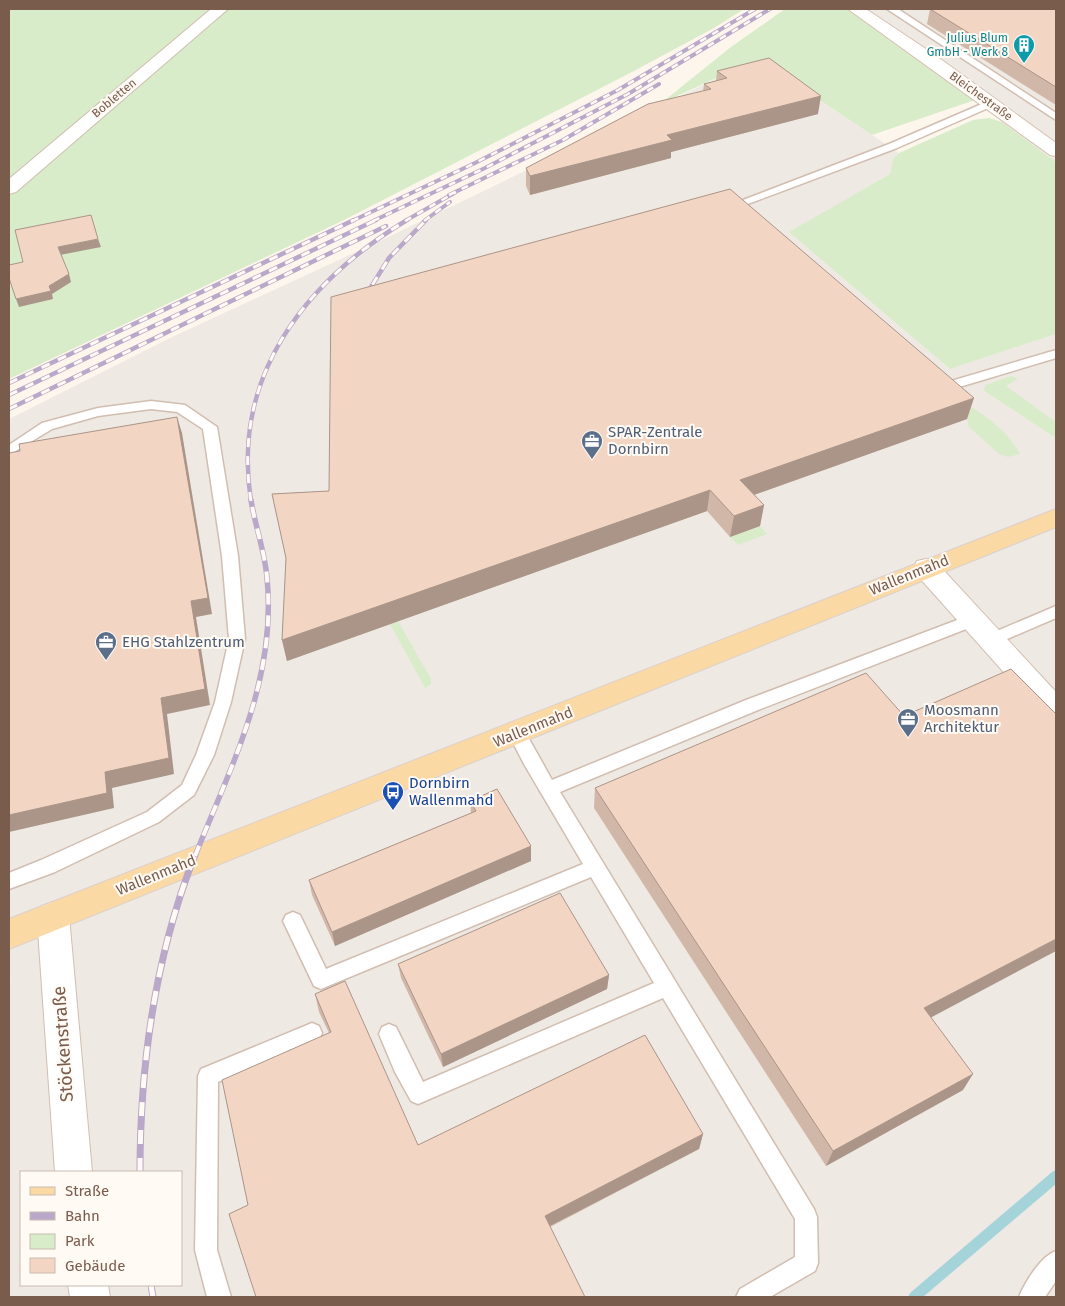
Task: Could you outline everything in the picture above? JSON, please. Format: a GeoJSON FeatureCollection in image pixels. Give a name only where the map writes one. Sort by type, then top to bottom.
{"type":"FeatureCollection","features":[{"type":"Feature","properties":{"kind":"main road","name":"Wallenmahd"},"geometry":{"type":"LineString","coordinates":[[9,934],[1056,517]]}},
{"type":"Feature","properties":{"kind":"street","name":"Bobletten"},"geometry":{"type":"LineString","coordinates":[[9,188],[220,9]]}},
{"type":"Feature","properties":{"kind":"street","name":"Bleichestraße"},"geometry":{"type":"LineString","coordinates":[[856,9],[991,103],[1056,151]]}},
{"type":"Feature","properties":{"kind":"street"},"geometry":{"type":"LineString","coordinates":[[926,568],[1043,697],[1056,707]]}},
{"type":"Feature","properties":{"kind":"street","name":"Stöckenstraße"},"geometry":{"type":"LineString","coordinates":[[53,916],[74,1171]]}},
{"type":"Feature","properties":{"kind":"lane"},"geometry":{"type":"LineString","coordinates":[[892,9],[1056,117]]}},
{"type":"Feature","properties":{"kind":"lane"},"geometry":{"type":"LineString","coordinates":[[736,205],[893,146],[991,103]]}},
{"type":"Feature","properties":{"kind":"lane"},"geometry":{"type":"LineString","coordinates":[[956,384],[1056,354]]}},
{"type":"Feature","properties":{"kind":"lane"},"geometry":{"type":"LineString","coordinates":[[9,451],[47,426],[98,412],[151,405],[180,408],[210,427],[230,556],[237,639],[223,702],[205,755],[188,790],[154,817],[48,866],[9,881]]}},
{"type":"Feature","properties":{"kind":"lane"},"geometry":{"type":"LineString","coordinates":[[991,640],[1056,612]]}},
{"type":"Feature","properties":{"kind":"lane"},"geometry":{"type":"LineString","coordinates":[[549,789],[752,705],[973,620]]}},
{"type":"Feature","properties":{"kind":"lane"},"geometry":{"type":"LineString","coordinates":[[517,733],[530,759],[806,1217],[807,1263],[748,1297]]}},
{"type":"Feature","properties":{"kind":"lane"},"geometry":{"type":"LineString","coordinates":[[293,921],[321,980],[596,867]]}},
{"type":"Feature","properties":{"kind":"lane"},"geometry":{"type":"LineString","coordinates":[[389,1034],[402,1065],[418,1094],[668,986]]}},
{"type":"Feature","properties":{"kind":"lane"},"geometry":{"type":"LineString","coordinates":[[219,1297],[206,1250],[208,1076],[312,1033]]}},
{"type":"Feature","properties":{"kind":"lane"},"geometry":{"type":"LineString","coordinates":[[1031,1297],[1056,1262]]}},
{"type":"Feature","properties":{"kind":"shaded area"},"geometry":{"type":"Polygon","coordinates":[[[853,9],[1056,9],[1056,162],[1002,122],[978,99],[853,9]]]}},
{"type":"Feature","properties":{"kind":"shaded area"},"geometry":{"type":"Polygon","coordinates":[[[738,68],[775,70],[899,153],[893,159],[890,174],[790,232],[950,369],[1056,334],[1056,1297],[9,1297],[9,982],[12,980],[9,981],[9,419],[170,338],[384,239],[738,68]]]}},
{"type":"Feature","properties":{"kind":"green space"},"geometry":{"type":"Polygon","coordinates":[[[9,9],[744,9],[714,28],[632,72],[344,220],[9,379],[9,9]]]}},
{"type":"Feature","properties":{"kind":"green space"},"geometry":{"type":"Polygon","coordinates":[[[785,9],[853,9],[978,99],[872,135],[775,70],[738,68],[660,104],[731,47],[785,9]]]}},
{"type":"Feature","properties":{"kind":"green space"},"geometry":{"type":"Polygon","coordinates":[[[989,118],[1002,122],[1056,162],[1056,334],[950,369],[789,232],[890,174],[893,159],[899,153],[973,120],[989,118]]]}},
{"type":"Feature","properties":{"kind":"green space"},"geometry":{"type":"Polygon","coordinates":[[[1011,376],[1018,379],[1006,386],[1056,422],[1056,438],[983,390],[986,385],[1011,376]]]}},
{"type":"Feature","properties":{"kind":"green space"},"geometry":{"type":"Polygon","coordinates":[[[934,385],[993,422],[1013,442],[1020,454],[1008,457],[999,454],[969,427],[967,419],[934,385]]]}},
{"type":"Feature","properties":{"kind":"green space"},"geometry":{"type":"Polygon","coordinates":[[[760,526],[767,534],[738,545],[730,537],[760,526]]]}},
{"type":"Feature","properties":{"kind":"green space"},"geometry":{"type":"Polygon","coordinates":[[[398,621],[431,679],[431,684],[425,688],[390,624],[398,621]]]}},
{"type":"Feature","properties":{"kind":"building","name":"Julius Blum GmbH - Werk 8"},"geometry":{"type":"Polygon","coordinates":[[[930,9],[1056,9],[1056,87],[930,9]]]}},
{"type":"Feature","properties":{"kind":"building"},"geometry":{"type":"Polygon","coordinates":[[[769,58],[821,96],[667,135],[672,140],[530,176],[526,168],[648,104],[711,89],[704,84],[727,78],[717,71],[769,58]]]}},
{"type":"Feature","properties":{"kind":"building","name":"SPAR-Zentrale Dornbirn"},"geometry":{"type":"Polygon","coordinates":[[[730,189],[974,398],[740,480],[764,505],[734,516],[710,490],[282,640],[286,558],[272,494],[329,491],[331,297],[730,189]]]}},
{"type":"Feature","properties":{"kind":"building"},"geometry":{"type":"Polygon","coordinates":[[[91,215],[98,239],[58,247],[69,274],[49,286],[51,291],[16,299],[9,278],[9,265],[23,262],[15,230],[91,215]]]}},
{"type":"Feature","properties":{"kind":"building","name":"EHG Stahlzentrum"},"geometry":{"type":"Polygon","coordinates":[[[177,417],[208,598],[191,601],[205,689],[161,698],[169,758],[105,772],[107,793],[9,815],[9,453],[20,451],[19,444],[177,417]]]}},
{"type":"Feature","properties":{"kind":"building"},"geometry":{"type":"Polygon","coordinates":[[[1011,669],[1056,714],[1056,939],[924,1008],[973,1074],[833,1151],[595,788],[866,673],[904,716],[1011,669]]]}},
{"type":"Feature","properties":{"kind":"building"},"geometry":{"type":"Polygon","coordinates":[[[497,789],[531,846],[332,932],[309,880],[476,811],[470,801],[497,789]]]}},
{"type":"Feature","properties":{"kind":"building"},"geometry":{"type":"Polygon","coordinates":[[[560,893],[609,975],[441,1054],[398,964],[560,893]]]}},
{"type":"Feature","properties":{"kind":"building"},"geometry":{"type":"Polygon","coordinates":[[[345,981],[418,1145],[645,1035],[703,1134],[545,1216],[585,1297],[256,1297],[229,1214],[248,1205],[222,1080],[331,1032],[315,994],[345,981]]]}},
{"type":"Feature","properties":{"kind":"waterway"},"geometry":{"type":"LineString","coordinates":[[914,1297],[1056,1176]]}},
{"type":"Feature","properties":{"kind":"railway"},"geometry":{"type":"LineString","coordinates":[[352,221],[475,163],[618,90],[755,9]]}},
{"type":"Feature","properties":{"kind":"railway"},"geometry":{"type":"LineString","coordinates":[[373,221],[485,168],[628,94],[770,9]]}},
{"type":"Feature","properties":{"kind":"railway"},"geometry":{"type":"LineString","coordinates":[[449,195],[563,140],[659,84]]}},
{"type":"Feature","properties":{"kind":"railway"},"geometry":{"type":"LineString","coordinates":[[405,221],[456,192]]}},
{"type":"Feature","properties":{"kind":"railway"},"geometry":{"type":"LineString","coordinates":[[424,221],[450,202]]}},
{"type":"Feature","properties":{"kind":"railway"},"geometry":{"type":"LineString","coordinates":[[9,383],[354,220]]}},
{"type":"Feature","properties":{"kind":"railway"},"geometry":{"type":"LineString","coordinates":[[9,395],[376,220]]}},
{"type":"Feature","properties":{"kind":"railway"},"geometry":{"type":"LineString","coordinates":[[251,501],[248,456],[253,413],[265,374],[283,337],[308,303],[337,272],[370,245],[407,220]]}},
{"type":"Feature","properties":{"kind":"railway"},"geometry":{"type":"LineString","coordinates":[[363,300],[389,258],[426,220]]}},
{"type":"Feature","properties":{"kind":"railway"},"geometry":{"type":"LineString","coordinates":[[9,409],[386,226]]}},
{"type":"Feature","properties":{"kind":"railway"},"geometry":{"type":"LineString","coordinates":[[195,856],[248,721],[258,687],[265,651],[268,615],[267,578],[251,500]]}},
{"type":"Feature","properties":{"kind":"railway"},"geometry":{"type":"LineString","coordinates":[[140,1171],[143,1091],[152,1011],[170,932],[181,893],[195,855]]}},
{"type":"Feature","properties":{"kind":"railway"},"geometry":{"type":"LineString","coordinates":[[151,1286],[153,1297]]}},
{"type":"Feature","properties":{"kind":"place","name":"Julius Blum GmbH - Werk 8"},"geometry":{"type":"Point","coordinates":[1024,64]}},
{"type":"Feature","properties":{"kind":"place","name":"SPAR-Zentrale Dornbirn"},"geometry":{"type":"Point","coordinates":[592,460]}},
{"type":"Feature","properties":{"kind":"place","name":"EHG Stahlzentrum"},"geometry":{"type":"Point","coordinates":[106,661]}},
{"type":"Feature","properties":{"kind":"place","name":"Moosmann Architektur"},"geometry":{"type":"Point","coordinates":[908,738]}},
{"type":"Feature","properties":{"kind":"place","name":"Dornbirn Wallenmahd"},"geometry":{"type":"Point","coordinates":[393,811]}}]}
